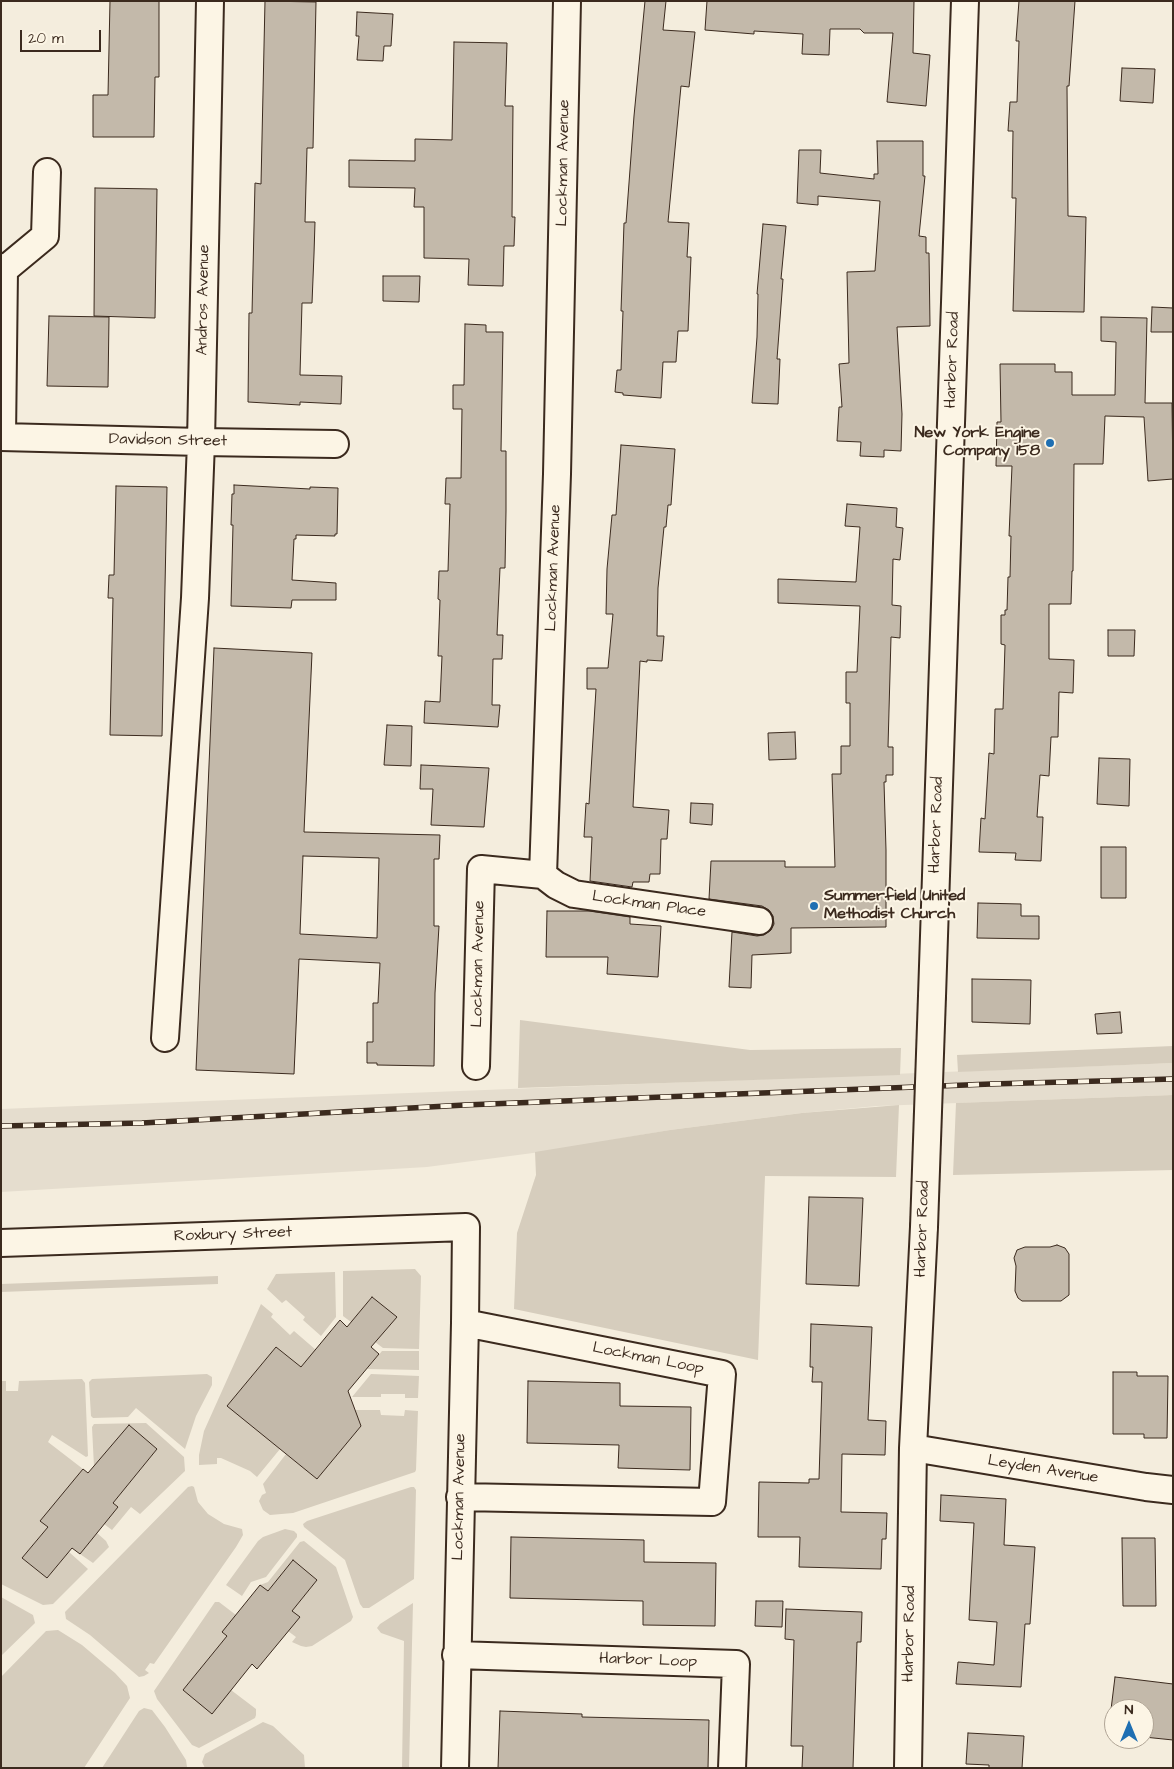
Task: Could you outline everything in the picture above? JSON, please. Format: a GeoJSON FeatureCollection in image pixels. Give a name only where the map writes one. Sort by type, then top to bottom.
{"type":"FeatureCollection","features":[{"type":"Feature","properties":{"kind":"street","name":"Andros Avenue"},"geometry":{"type":"LineString","coordinates":[[165,1038],[195,598],[201,442],[210,1]]}},
{"type":"Feature","properties":{"kind":"street","name":"Lockman Avenue"},"geometry":{"type":"LineString","coordinates":[[476,1066],[481,869],[543,875],[558,474],[567,1]]}},
{"type":"Feature","properties":{"kind":"street","name":"Harbor Road"},"geometry":{"type":"LineString","coordinates":[[908,1768],[913,1448],[924,1227],[965,1]]}},
{"type":"Feature","properties":{"kind":"street"},"geometry":{"type":"LineString","coordinates":[[2,437],[3,268],[45,236],[47,172]]}},
{"type":"Feature","properties":{"kind":"street","name":"Davidson Street"},"geometry":{"type":"LineString","coordinates":[[2,437],[335,444]]}},
{"type":"Feature","properties":{"kind":"street","name":"Lockman Place"},"geometry":{"type":"LineString","coordinates":[[543,875],[556,885],[574,894],[759,921]]}},
{"type":"Feature","properties":{"kind":"street","name":"Lockman Avenue"},"geometry":{"type":"LineString","coordinates":[[454,1768],[466,1227]]}},
{"type":"Feature","properties":{"kind":"street","name":"Roxbury Street"},"geometry":{"type":"LineString","coordinates":[[1,1243],[466,1227]]}},
{"type":"Feature","properties":{"kind":"street","name":"Lockman Loop"},"geometry":{"type":"LineString","coordinates":[[460,1497],[712,1502],[722,1374],[465,1323]]}},
{"type":"Feature","properties":{"kind":"street","name":"Leyden Avenue"},"geometry":{"type":"LineString","coordinates":[[913,1448],[1173,1490]]}},
{"type":"Feature","properties":{"kind":"street","name":"Harbor Loop"},"geometry":{"type":"LineString","coordinates":[[456,1656],[736,1664],[732,1768]]}},
{"type":"Feature","properties":{"kind":"shaded area"},"geometry":{"type":"Polygon","coordinates":[[[520,1020],[750,1050],[901,1048],[900,1075],[518,1088],[520,1020]]]}},
{"type":"Feature","properties":{"kind":"shaded area"},"geometry":{"type":"Polygon","coordinates":[[[1173,1046],[1173,1063],[958,1072],[957,1055],[1173,1046]]]}},
{"type":"Feature","properties":{"kind":"shaded area"},"geometry":{"type":"Polygon","coordinates":[[[1173,1063],[1173,1095],[877,1106],[802,1113],[670,1130],[548,1151],[427,1167],[1,1192],[1,1109],[1173,1063]]]}},
{"type":"Feature","properties":{"kind":"shaded area"},"geometry":{"type":"Polygon","coordinates":[[[1173,1095],[1173,1170],[953,1175],[956,1103],[1173,1095]]]}},
{"type":"Feature","properties":{"kind":"shaded area"},"geometry":{"type":"Polygon","coordinates":[[[899,1105],[896,1177],[765,1176],[758,1360],[514,1309],[517,1233],[536,1175],[535,1152],[670,1130],[802,1113],[899,1105]]]}},
{"type":"Feature","properties":{"kind":"shaded area"},"geometry":{"type":"Polygon","coordinates":[[[415,1269],[421,1276],[419,1349],[383,1348],[375,1342],[396,1317],[372,1297],[351,1322],[343,1316],[343,1271],[415,1269]]]}},
{"type":"Feature","properties":{"kind":"shaded area"},"geometry":{"type":"Polygon","coordinates":[[[335,1272],[336,1317],[321,1336],[303,1320],[305,1317],[286,1300],[282,1303],[267,1289],[276,1274],[335,1272]]]}},
{"type":"Feature","properties":{"kind":"shaded area"},"geometry":{"type":"Polygon","coordinates":[[[218,1276],[218,1284],[1,1292],[1,1284],[218,1276]]]}},
{"type":"Feature","properties":{"kind":"shaded area"},"geometry":{"type":"Polygon","coordinates":[[[261,1304],[273,1314],[271,1317],[290,1335],[294,1331],[316,1350],[301,1367],[276,1347],[228,1405],[280,1449],[257,1477],[250,1471],[221,1458],[217,1458],[217,1464],[199,1465],[199,1455],[204,1431],[261,1304]]]}},
{"type":"Feature","properties":{"kind":"shaded area"},"geometry":{"type":"Polygon","coordinates":[[[382,1351],[419,1351],[419,1370],[367,1369],[382,1351]]]}},
{"type":"Feature","properties":{"kind":"shaded area"},"geometry":{"type":"Polygon","coordinates":[[[207,1374],[212,1377],[212,1385],[196,1416],[185,1449],[136,1408],[128,1417],[93,1418],[91,1416],[89,1382],[92,1379],[207,1374]]]}},
{"type":"Feature","properties":{"kind":"shaded area"},"geometry":{"type":"Polygon","coordinates":[[[371,1374],[419,1376],[418,1398],[405,1398],[405,1394],[381,1394],[381,1397],[352,1397],[371,1374]]]}},
{"type":"Feature","properties":{"kind":"shaded area"},"geometry":{"type":"Polygon","coordinates":[[[82,1379],[85,1383],[88,1456],[86,1457],[52,1435],[48,1442],[83,1469],[41,1521],[48,1527],[22,1558],[47,1578],[69,1552],[88,1569],[53,1604],[43,1605],[1,1584],[1,1381],[6,1381],[6,1391],[18,1391],[19,1381],[82,1379]]]}},
{"type":"Feature","properties":{"kind":"shaded area"},"geometry":{"type":"Polygon","coordinates":[[[355,1410],[380,1410],[381,1415],[404,1416],[405,1410],[418,1411],[415,1472],[293,1513],[270,1515],[263,1510],[259,1501],[262,1495],[266,1493],[263,1484],[286,1454],[317,1479],[361,1426],[355,1410]]]}},
{"type":"Feature","properties":{"kind":"shaded area"},"geometry":{"type":"Polygon","coordinates":[[[146,1423],[184,1457],[185,1471],[140,1514],[131,1507],[112,1530],[104,1524],[118,1507],[113,1503],[157,1449],[129,1426],[94,1467],[92,1427],[94,1424],[146,1423]]]}},
{"type":"Feature","properties":{"kind":"shaded area"},"geometry":{"type":"Polygon","coordinates":[[[188,1487],[194,1487],[198,1502],[208,1514],[224,1524],[242,1529],[243,1535],[154,1664],[150,1663],[145,1670],[149,1673],[139,1677],[90,1635],[66,1619],[65,1612],[188,1487]]]}},
{"type":"Feature","properties":{"kind":"shaded area"},"geometry":{"type":"Polygon","coordinates":[[[414,1487],[416,1490],[414,1579],[369,1608],[363,1608],[345,1560],[304,1527],[303,1524],[307,1521],[414,1487]]]}},
{"type":"Feature","properties":{"kind":"shaded area"},"geometry":{"type":"Polygon","coordinates":[[[285,1529],[294,1531],[297,1537],[266,1577],[251,1582],[242,1596],[226,1585],[258,1541],[263,1537],[285,1529]]]}},
{"type":"Feature","properties":{"kind":"shaded area"},"geometry":{"type":"Polygon","coordinates":[[[97,1533],[106,1541],[109,1547],[93,1563],[80,1554],[97,1533]]]}},
{"type":"Feature","properties":{"kind":"shaded area"},"geometry":{"type":"Polygon","coordinates":[[[304,1541],[336,1567],[353,1617],[351,1621],[312,1646],[306,1647],[292,1642],[296,1637],[288,1631],[292,1611],[317,1580],[293,1561],[268,1591],[260,1585],[268,1582],[300,1542],[304,1541]]]}},
{"type":"Feature","properties":{"kind":"shaded area"},"geometry":{"type":"Polygon","coordinates":[[[1,1597],[33,1615],[35,1623],[1,1656],[1,1597]]]}},
{"type":"Feature","properties":{"kind":"shaded area"},"geometry":{"type":"Polygon","coordinates":[[[215,1602],[219,1602],[236,1615],[227,1636],[183,1690],[212,1713],[231,1690],[256,1709],[256,1715],[255,1718],[199,1748],[192,1745],[157,1699],[154,1691],[215,1602]]]}},
{"type":"Feature","properties":{"kind":"shaded area"},"geometry":{"type":"Polygon","coordinates":[[[413,1603],[409,1768],[402,1768],[404,1641],[381,1633],[377,1628],[380,1624],[413,1603]]]}},
{"type":"Feature","properties":{"kind":"shaded area"},"geometry":{"type":"Polygon","coordinates":[[[58,1630],[82,1645],[115,1673],[127,1686],[130,1698],[84,1768],[1,1768],[1,1677],[46,1631],[58,1630]]]}},
{"type":"Feature","properties":{"kind":"shaded area"},"geometry":{"type":"Polygon","coordinates":[[[144,1708],[152,1710],[165,1727],[186,1760],[187,1767],[102,1768],[139,1711],[144,1708]]]}},
{"type":"Feature","properties":{"kind":"shaded area"},"geometry":{"type":"Polygon","coordinates":[[[263,1722],[273,1726],[304,1755],[305,1768],[205,1768],[202,1762],[205,1754],[263,1722]]]}},
{"type":"Feature","properties":{"kind":"building"},"geometry":{"type":"Polygon","coordinates":[[[110,1],[159,1],[159,77],[155,77],[154,137],[93,137],[93,95],[108,95],[110,1]]]}},
{"type":"Feature","properties":{"kind":"building"},"geometry":{"type":"Polygon","coordinates":[[[265,1],[316,2],[313,148],[307,148],[305,222],[315,222],[312,303],[302,303],[300,375],[342,376],[341,404],[300,402],[300,405],[248,402],[249,313],[252,313],[255,183],[261,184],[265,1]]]}},
{"type":"Feature","properties":{"kind":"building"},"geometry":{"type":"Polygon","coordinates":[[[645,1],[666,1],[663,30],[695,32],[689,87],[681,86],[668,222],[689,223],[687,257],[691,257],[688,331],[678,331],[676,362],[663,362],[661,398],[623,395],[623,393],[615,392],[617,370],[621,370],[624,223],[626,223],[645,1]]]}},
{"type":"Feature","properties":{"kind":"building"},"geometry":{"type":"Polygon","coordinates":[[[707,1],[914,1],[913,53],[930,55],[926,106],[887,102],[893,33],[864,33],[860,29],[830,29],[829,55],[802,54],[803,34],[754,31],[754,34],[705,30],[707,1]]]}},
{"type":"Feature","properties":{"kind":"building"},"geometry":{"type":"Polygon","coordinates":[[[1019,1],[1075,1],[1069,86],[1067,86],[1068,216],[1086,217],[1084,312],[1013,311],[1016,198],[1012,198],[1013,131],[1008,131],[1010,102],[1017,102],[1019,41],[1016,41],[1019,1]]]}},
{"type":"Feature","properties":{"kind":"building"},"geometry":{"type":"Polygon","coordinates":[[[357,12],[393,14],[391,46],[384,46],[383,61],[357,60],[359,36],[356,36],[357,12]]]}},
{"type":"Feature","properties":{"kind":"building"},"geometry":{"type":"Polygon","coordinates":[[[454,42],[507,43],[505,106],[513,106],[512,217],[515,217],[514,246],[504,246],[503,286],[468,285],[469,259],[424,258],[424,207],[414,207],[415,188],[349,187],[349,160],[415,161],[415,139],[452,140],[454,42]]]}},
{"type":"Feature","properties":{"kind":"building"},"geometry":{"type":"Polygon","coordinates":[[[1122,68],[1155,69],[1153,103],[1120,101],[1122,68]]]}},
{"type":"Feature","properties":{"kind":"building"},"geometry":{"type":"Polygon","coordinates":[[[877,141],[923,141],[923,176],[925,176],[919,236],[926,237],[926,253],[929,253],[930,326],[897,327],[902,414],[901,451],[884,450],[884,457],[860,456],[861,442],[837,441],[839,407],[842,407],[839,364],[849,363],[847,272],[875,271],[880,201],[818,196],[818,205],[797,203],[799,150],[821,150],[820,173],[874,179],[874,174],[878,174],[877,141]]]}},
{"type":"Feature","properties":{"kind":"building"},"geometry":{"type":"Polygon","coordinates":[[[95,188],[157,189],[155,318],[94,316],[95,188]]]}},
{"type":"Feature","properties":{"kind":"building"},"geometry":{"type":"Polygon","coordinates":[[[763,224],[786,226],[777,359],[780,359],[778,404],[752,403],[757,337],[757,294],[763,224]]]}},
{"type":"Feature","properties":{"kind":"building"},"geometry":{"type":"Polygon","coordinates":[[[383,276],[420,276],[419,302],[383,301],[383,276]]]}},
{"type":"Feature","properties":{"kind":"building"},"geometry":{"type":"Polygon","coordinates":[[[1152,307],[1173,308],[1173,332],[1151,332],[1152,307]]]}},
{"type":"Feature","properties":{"kind":"building"},"geometry":{"type":"Polygon","coordinates":[[[49,316],[109,317],[108,387],[47,386],[49,316]]]}},
{"type":"Feature","properties":{"kind":"building"},"geometry":{"type":"Polygon","coordinates":[[[1101,317],[1147,318],[1145,403],[1172,403],[1173,479],[1148,481],[1144,417],[1105,416],[1103,464],[1074,464],[1071,604],[1049,604],[1049,659],[1074,660],[1073,693],[1059,692],[1058,737],[1051,737],[1049,776],[1040,775],[1037,817],[1043,817],[1041,861],[1015,860],[1016,853],[979,852],[981,818],[985,819],[989,753],[994,754],[995,709],[1003,709],[1005,645],[1001,644],[1001,615],[1005,615],[1005,610],[1007,610],[1008,577],[1010,577],[1011,536],[1009,536],[1012,466],[996,466],[997,422],[1001,422],[1000,364],[1055,364],[1055,372],[1072,372],[1072,395],[1115,395],[1116,342],[1101,341],[1101,317]]]}},
{"type":"Feature","properties":{"kind":"building"},"geometry":{"type":"Polygon","coordinates":[[[465,324],[486,325],[486,332],[503,332],[501,451],[506,451],[505,568],[500,568],[497,635],[503,635],[502,659],[493,659],[492,705],[500,705],[498,727],[424,723],[425,701],[440,702],[442,656],[438,656],[439,571],[448,571],[450,504],[445,504],[446,478],[461,478],[462,409],[453,409],[453,385],[464,385],[465,324]]]}},
{"type":"Feature","properties":{"kind":"building"},"geometry":{"type":"Polygon","coordinates":[[[621,445],[675,449],[671,505],[668,505],[666,527],[664,527],[658,588],[657,636],[664,636],[662,661],[640,661],[633,807],[669,810],[667,839],[661,839],[660,874],[650,874],[649,882],[633,882],[632,887],[590,881],[592,837],[584,837],[586,803],[589,804],[596,689],[587,689],[587,668],[608,668],[613,614],[606,614],[607,569],[612,515],[616,515],[621,445]]]}},
{"type":"Feature","properties":{"kind":"building"},"geometry":{"type":"Polygon","coordinates":[[[234,485],[310,489],[310,487],[338,488],[337,534],[335,536],[296,535],[296,539],[294,539],[292,580],[336,583],[336,600],[292,600],[291,608],[231,606],[233,525],[231,525],[234,485]]]}},
{"type":"Feature","properties":{"kind":"building"},"geometry":{"type":"Polygon","coordinates":[[[116,486],[167,487],[162,736],[110,735],[113,598],[108,598],[109,575],[114,575],[116,486]]]}},
{"type":"Feature","properties":{"kind":"building"},"geometry":{"type":"Polygon","coordinates":[[[847,504],[897,508],[896,527],[903,528],[900,560],[893,559],[892,605],[901,606],[900,638],[891,637],[888,747],[893,747],[893,775],[886,775],[886,782],[884,782],[886,927],[791,928],[791,953],[752,955],[751,988],[729,987],[732,932],[757,936],[764,935],[771,930],[774,924],[773,916],[769,910],[762,906],[709,899],[711,861],[785,861],[785,867],[835,867],[832,774],[841,774],[841,746],[850,746],[850,703],[846,703],[846,672],[857,672],[860,606],[778,603],[778,579],[856,582],[860,527],[845,526],[847,504]]]}},
{"type":"Feature","properties":{"kind":"building"},"geometry":{"type":"Polygon","coordinates":[[[1108,630],[1135,630],[1134,656],[1108,656],[1108,630]]]}},
{"type":"Feature","properties":{"kind":"building"},"geometry":{"type":"Polygon","coordinates":[[[214,648],[312,653],[304,832],[440,835],[439,859],[434,859],[434,926],[439,926],[435,993],[434,1066],[377,1065],[377,1063],[367,1063],[367,1042],[373,1042],[373,1003],[378,1003],[380,963],[299,959],[294,1074],[196,1070],[214,648]],[[303,856],[300,934],[377,938],[379,858],[303,856]]]}},
{"type":"Feature","properties":{"kind":"building"},"geometry":{"type":"Polygon","coordinates":[[[387,725],[412,726],[411,766],[384,765],[387,725]]]}},
{"type":"Feature","properties":{"kind":"building"},"geometry":{"type":"Polygon","coordinates":[[[795,732],[796,759],[769,760],[768,733],[795,732]]]}},
{"type":"Feature","properties":{"kind":"building"},"geometry":{"type":"Polygon","coordinates":[[[1099,758],[1130,759],[1129,806],[1097,804],[1099,758]]]}},
{"type":"Feature","properties":{"kind":"building"},"geometry":{"type":"Polygon","coordinates":[[[421,765],[489,768],[484,827],[431,825],[433,789],[420,789],[421,765]]]}},
{"type":"Feature","properties":{"kind":"building"},"geometry":{"type":"Polygon","coordinates":[[[691,803],[713,804],[712,825],[690,823],[691,803]]]}},
{"type":"Feature","properties":{"kind":"building"},"geometry":{"type":"Polygon","coordinates":[[[1101,847],[1126,847],[1126,898],[1101,898],[1101,847]]]}},
{"type":"Feature","properties":{"kind":"building"},"geometry":{"type":"Polygon","coordinates":[[[978,903],[1021,904],[1021,916],[1039,916],[1039,939],[977,938],[978,903]]]}},
{"type":"Feature","properties":{"kind":"building"},"geometry":{"type":"Polygon","coordinates":[[[547,911],[589,911],[630,917],[630,924],[661,926],[658,977],[607,974],[608,957],[546,957],[547,911]]]}},
{"type":"Feature","properties":{"kind":"building"},"geometry":{"type":"Polygon","coordinates":[[[972,979],[1031,980],[1030,1024],[972,1022],[972,979]]]}},
{"type":"Feature","properties":{"kind":"building"},"geometry":{"type":"Polygon","coordinates":[[[1120,1012],[1122,1033],[1097,1034],[1095,1014],[1120,1012]]]}},
{"type":"Feature","properties":{"kind":"building"},"geometry":{"type":"Polygon","coordinates":[[[809,1197],[863,1198],[859,1286],[806,1284],[809,1197]]]}},
{"type":"Feature","properties":{"kind":"building"},"geometry":{"type":"Polygon","coordinates":[[[1057,1245],[1065,1248],[1069,1254],[1069,1295],[1061,1301],[1022,1301],[1018,1298],[1015,1291],[1016,1266],[1014,1258],[1017,1250],[1025,1247],[1050,1247],[1057,1245]]]}},
{"type":"Feature","properties":{"kind":"building"},"geometry":{"type":"Polygon","coordinates":[[[372,1297],[397,1317],[371,1347],[379,1354],[348,1391],[361,1426],[317,1479],[227,1406],[276,1347],[301,1367],[340,1320],[347,1327],[372,1297]]]}},
{"type":"Feature","properties":{"kind":"building"},"geometry":{"type":"Polygon","coordinates":[[[811,1324],[872,1327],[868,1420],[886,1421],[885,1455],[842,1454],[841,1512],[887,1513],[886,1539],[882,1539],[881,1569],[799,1567],[800,1537],[758,1537],[759,1482],[809,1483],[809,1479],[819,1479],[822,1382],[812,1382],[813,1367],[810,1367],[811,1324]]]}},
{"type":"Feature","properties":{"kind":"building"},"geometry":{"type":"Polygon","coordinates":[[[1113,1372],[1137,1372],[1137,1376],[1168,1376],[1167,1438],[1144,1438],[1144,1434],[1113,1434],[1113,1372]]]}},
{"type":"Feature","properties":{"kind":"building"},"geometry":{"type":"Polygon","coordinates":[[[528,1381],[620,1383],[620,1406],[691,1407],[690,1470],[618,1468],[619,1445],[527,1443],[528,1381]]]}},
{"type":"Feature","properties":{"kind":"building"},"geometry":{"type":"Polygon","coordinates":[[[129,1425],[157,1449],[113,1503],[118,1507],[80,1554],[72,1548],[47,1578],[22,1558],[48,1527],[40,1521],[83,1469],[88,1473],[129,1425]]]}},
{"type":"Feature","properties":{"kind":"building"},"geometry":{"type":"Polygon","coordinates":[[[941,1495],[1006,1499],[1004,1545],[1035,1547],[1030,1624],[1025,1624],[1021,1687],[956,1684],[958,1662],[994,1665],[997,1622],[969,1620],[974,1523],[940,1521],[941,1495]]]}},
{"type":"Feature","properties":{"kind":"building"},"geometry":{"type":"Polygon","coordinates":[[[511,1537],[644,1540],[644,1562],[716,1563],[715,1626],[643,1625],[643,1601],[510,1598],[511,1537]]]}},
{"type":"Feature","properties":{"kind":"building"},"geometry":{"type":"Polygon","coordinates":[[[1122,1538],[1155,1538],[1156,1606],[1123,1606],[1122,1538]]]}},
{"type":"Feature","properties":{"kind":"building"},"geometry":{"type":"Polygon","coordinates":[[[293,1560],[317,1580],[292,1611],[300,1617],[257,1669],[252,1664],[212,1714],[183,1690],[227,1636],[222,1632],[260,1585],[268,1591],[293,1560]]]}},
{"type":"Feature","properties":{"kind":"building"},"geometry":{"type":"Polygon","coordinates":[[[756,1601],[783,1601],[782,1627],[755,1626],[756,1601]]]}},
{"type":"Feature","properties":{"kind":"building"},"geometry":{"type":"Polygon","coordinates":[[[786,1609],[862,1612],[861,1642],[857,1642],[853,1768],[802,1768],[803,1746],[791,1746],[794,1640],[785,1639],[786,1609]]]}},
{"type":"Feature","properties":{"kind":"building"},"geometry":{"type":"Polygon","coordinates":[[[1115,1677],[1173,1684],[1173,1740],[1154,1738],[1154,1699],[1112,1699],[1115,1677]]]}},
{"type":"Feature","properties":{"kind":"building"},"geometry":{"type":"Polygon","coordinates":[[[500,1711],[582,1714],[582,1717],[709,1720],[708,1768],[498,1768],[500,1711]]]}},
{"type":"Feature","properties":{"kind":"building"},"geometry":{"type":"Polygon","coordinates":[[[968,1733],[1024,1736],[1022,1768],[989,1768],[989,1765],[966,1764],[968,1733]]]}},
{"type":"Feature","properties":{"kind":"railway"},"geometry":{"type":"LineString","coordinates":[[1,1126],[142,1123],[465,1105],[991,1084],[1173,1079]]}},
{"type":"Feature","properties":{"kind":"place","name":"New York Engine Company 158"},"geometry":{"type":"Point","coordinates":[1050,443]}},
{"type":"Feature","properties":{"kind":"place","name":"Summerfield United Methodist Church"},"geometry":{"type":"Point","coordinates":[814,906]}}]}
